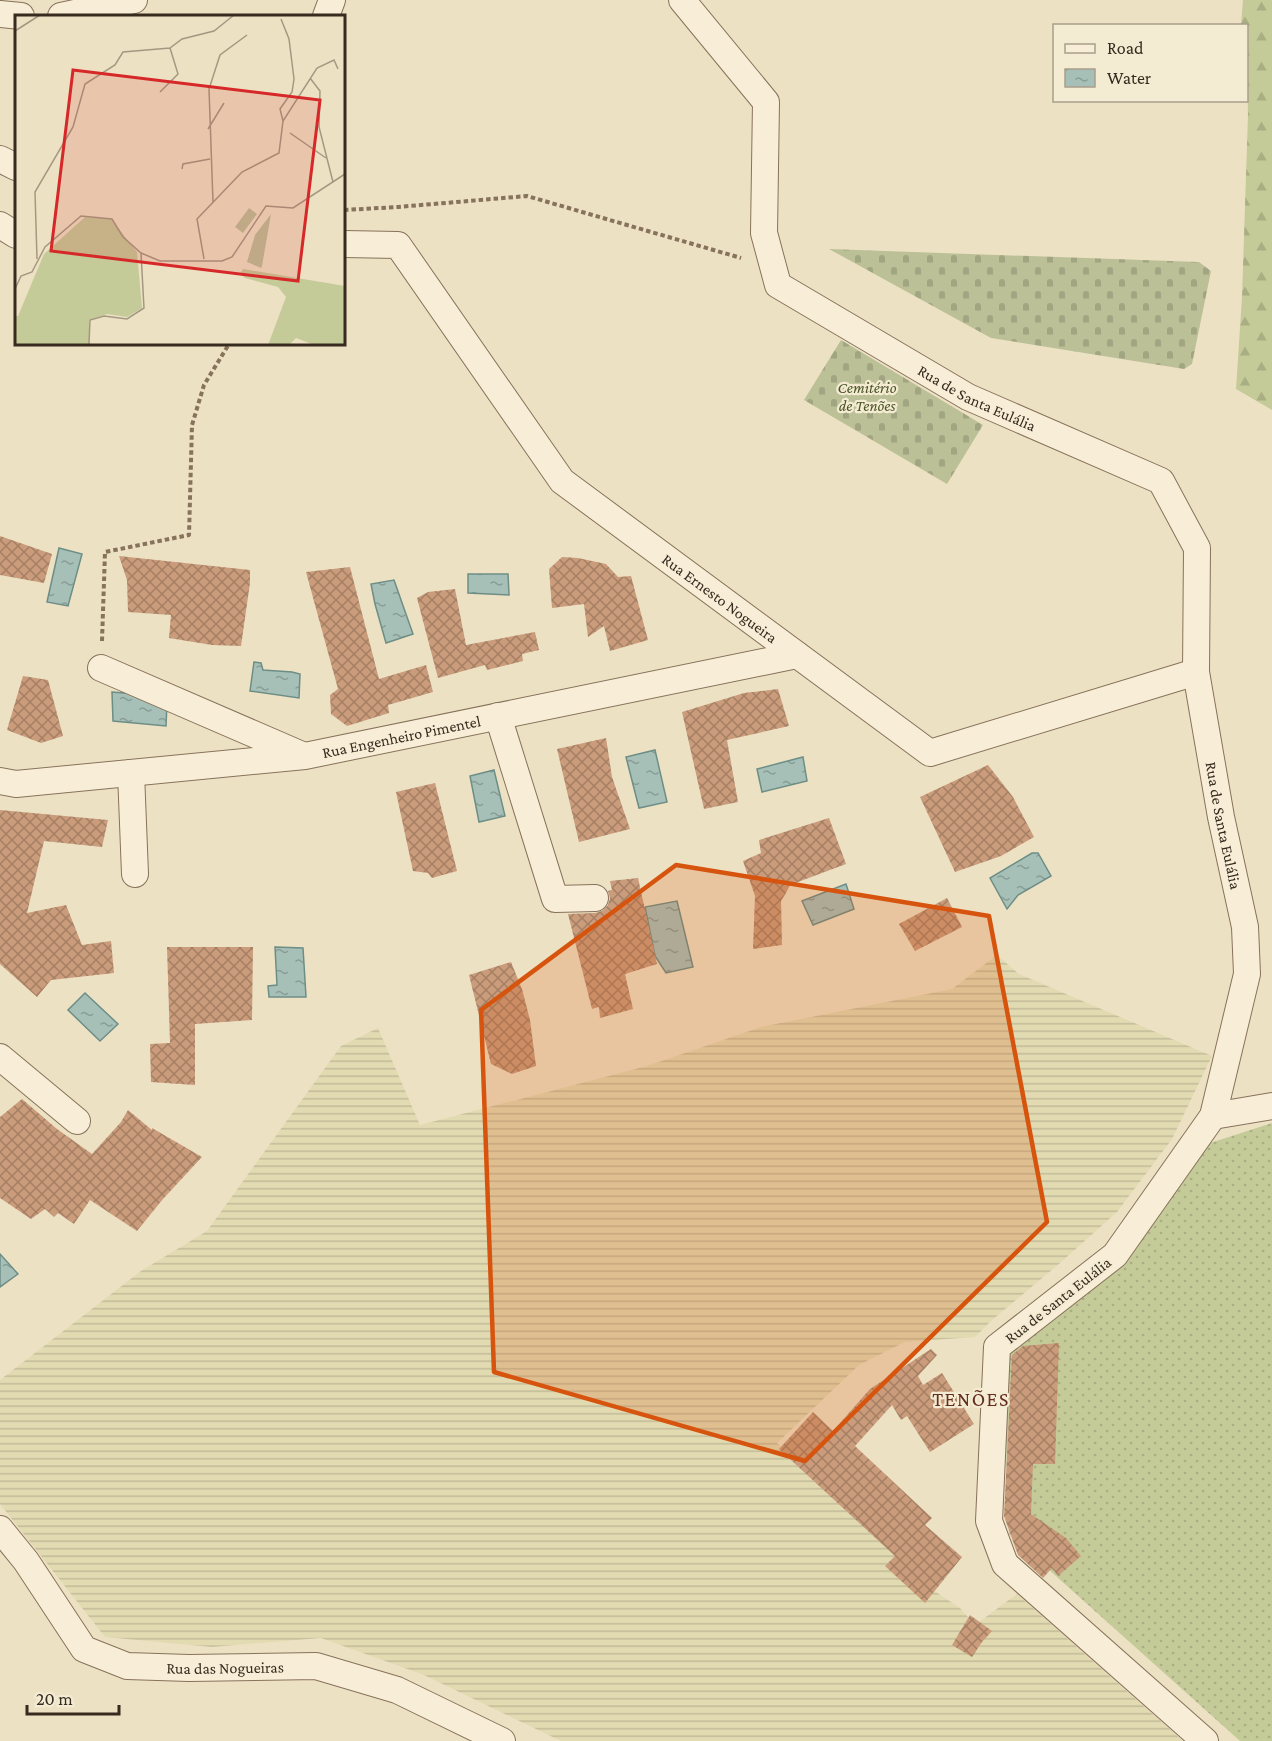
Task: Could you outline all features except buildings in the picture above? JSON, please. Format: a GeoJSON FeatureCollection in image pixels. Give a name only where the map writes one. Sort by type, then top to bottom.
{"type":"FeatureCollection","features":[{"type":"Feature","properties":{"kind":"street"},"geometry":{"type":"LineString","coordinates":[[66,15],[134,0]]}},
{"type":"Feature","properties":{"kind":"street"},"geometry":{"type":"LineString","coordinates":[[326,15],[332,0]]}},
{"type":"Feature","properties":{"kind":"street","name":"Rua de Santa Eulália"},"geometry":{"type":"LineString","coordinates":[[682,0],[766,102],[764,233],[778,285],[968,397],[1161,481],[1197,548],[1196,672],[1221,818],[1245,927],[1247,974],[1213,1116],[1115,1255],[997,1347],[989,1521],[1005,1564],[1205,1741]]}},
{"type":"Feature","properties":{"kind":"street"},"geometry":{"type":"LineString","coordinates":[[0,15],[15,16]]}},
{"type":"Feature","properties":{"kind":"street"},"geometry":{"type":"LineString","coordinates":[[0,159],[15,166]]}},
{"type":"Feature","properties":{"kind":"street"},"geometry":{"type":"LineString","coordinates":[[0,225],[15,233]]}},
{"type":"Feature","properties":{"kind":"street","name":"Rua Ernesto Nogueira"},"geometry":{"type":"LineString","coordinates":[[345,244],[398,244],[562,481],[930,753],[1196,672]]}},
{"type":"Feature","properties":{"kind":"street","name":"Rua Engenheiro Pimentel"},"geometry":{"type":"LineString","coordinates":[[0,781],[16,784],[305,756],[797,655]]}},
{"type":"Feature","properties":{"kind":"street"},"geometry":{"type":"LineString","coordinates":[[101,668],[305,756]]}},
{"type":"Feature","properties":{"kind":"street"},"geometry":{"type":"LineString","coordinates":[[498,716],[555,899],[595,898]]}},
{"type":"Feature","properties":{"kind":"street"},"geometry":{"type":"LineString","coordinates":[[131,773],[135,874]]}},
{"type":"Feature","properties":{"kind":"street"},"geometry":{"type":"LineString","coordinates":[[0,1057],[78,1121]]}},
{"type":"Feature","properties":{"kind":"street"},"geometry":{"type":"LineString","coordinates":[[1213,1116],[1272,1106]]}},
{"type":"Feature","properties":{"kind":"street","name":"Rua das Nogueiras"},"geometry":{"type":"LineString","coordinates":[[0,1529],[26,1561],[84,1649],[127,1666],[189,1668],[316,1666],[397,1690],[502,1741]]}},
{"type":"Feature","properties":{"kind":"path"},"geometry":{"type":"LineString","coordinates":[[345,210],[527,196],[773,267]]}},
{"type":"Feature","properties":{"kind":"path"},"geometry":{"type":"LineString","coordinates":[[101,668],[105,552],[189,535],[192,425],[204,385],[228,345]]}},
{"type":"Feature","properties":{"kind":"highlighted area"},"geometry":{"type":"Polygon","coordinates":[[[676,865],[989,916],[1047,1222],[805,1461],[494,1372],[481,1010],[676,865]]]}},
{"type":"Feature","properties":{"kind":"shaded area"},"geometry":{"type":"Polygon","coordinates":[[[997,955],[1019,974],[1212,1056],[1172,1139],[1117,1212],[1060,1263],[975,1337],[905,1342],[859,1365],[777,1443],[898,1552],[936,1592],[960,1608],[975,1625],[1017,1594],[1183,1741],[561,1741],[424,1675],[321,1638],[212,1647],[105,1637],[0,1504],[0,1380],[141,1271],[207,1231],[341,1046],[378,1028],[420,1125],[647,1066],[761,1027],[952,989],[997,955]]]}},
{"type":"Feature","properties":{"kind":"green space"},"geometry":{"type":"Polygon","coordinates":[[[1243,0],[1272,0],[1272,410],[1236,389],[1242,297],[1248,115],[1248,24],[1241,24],[1243,0]]]}},
{"type":"Feature","properties":{"kind":"green space"},"geometry":{"type":"Polygon","coordinates":[[[829,249],[1199,262],[1211,271],[1192,364],[1184,369],[991,338],[829,249]]]}},
{"type":"Feature","properties":{"kind":"green space","name":"Cemitério de Tenões"},"geometry":{"type":"Polygon","coordinates":[[[841,340],[983,425],[947,484],[804,400],[841,340]]]}},
{"type":"Feature","properties":{"kind":"green space"},"geometry":{"type":"Polygon","coordinates":[[[1272,1123],[1272,1741],[1240,1741],[1009,1534],[1003,1347],[1115,1255],[1207,1144],[1272,1123]]]}},
{"type":"Feature","properties":{"kind":"water"},"geometry":{"type":"Polygon","coordinates":[[[59,548],[82,554],[68,606],[47,602],[59,548]]]}},
{"type":"Feature","properties":{"kind":"water"},"geometry":{"type":"Polygon","coordinates":[[[468,574],[508,574],[509,595],[468,593],[468,574]]]}},
{"type":"Feature","properties":{"kind":"water"},"geometry":{"type":"Polygon","coordinates":[[[394,580],[413,634],[386,643],[371,584],[394,580]]]}},
{"type":"Feature","properties":{"kind":"water"},"geometry":{"type":"Polygon","coordinates":[[[254,662],[261,663],[263,670],[300,674],[299,698],[250,691],[254,662]]]}},
{"type":"Feature","properties":{"kind":"water"},"geometry":{"type":"Polygon","coordinates":[[[112,692],[148,695],[167,703],[166,726],[113,721],[112,692]]]}},
{"type":"Feature","properties":{"kind":"water"},"geometry":{"type":"Polygon","coordinates":[[[655,750],[667,802],[639,808],[626,757],[655,750]]]}},
{"type":"Feature","properties":{"kind":"water"},"geometry":{"type":"Polygon","coordinates":[[[803,757],[807,781],[762,792],[757,769],[803,757]]]}},
{"type":"Feature","properties":{"kind":"water"},"geometry":{"type":"Polygon","coordinates":[[[494,770],[505,816],[479,822],[470,776],[494,770]]]}},
{"type":"Feature","properties":{"kind":"water"},"geometry":{"type":"Polygon","coordinates":[[[1032,853],[1038,853],[1051,876],[1018,895],[1007,909],[990,878],[1032,853]]]}},
{"type":"Feature","properties":{"kind":"water"},"geometry":{"type":"Polygon","coordinates":[[[846,884],[854,909],[813,925],[802,901],[846,884]]]}},
{"type":"Feature","properties":{"kind":"water"},"geometry":{"type":"Polygon","coordinates":[[[677,901],[693,967],[666,973],[655,956],[645,907],[677,901]]]}},
{"type":"Feature","properties":{"kind":"water"},"geometry":{"type":"Polygon","coordinates":[[[275,947],[303,948],[306,997],[269,997],[268,986],[277,985],[275,947]]]}},
{"type":"Feature","properties":{"kind":"water"},"geometry":{"type":"Polygon","coordinates":[[[85,993],[118,1024],[100,1041],[68,1010],[85,993]]]}},
{"type":"Feature","properties":{"kind":"water"},"geometry":{"type":"Polygon","coordinates":[[[0,1254],[18,1274],[0,1287],[0,1254]]]}},
{"type":"Feature","properties":{"kind":"district","name":"TENÕES"},"geometry":{"type":"Point","coordinates":[971,1399]}}]}
